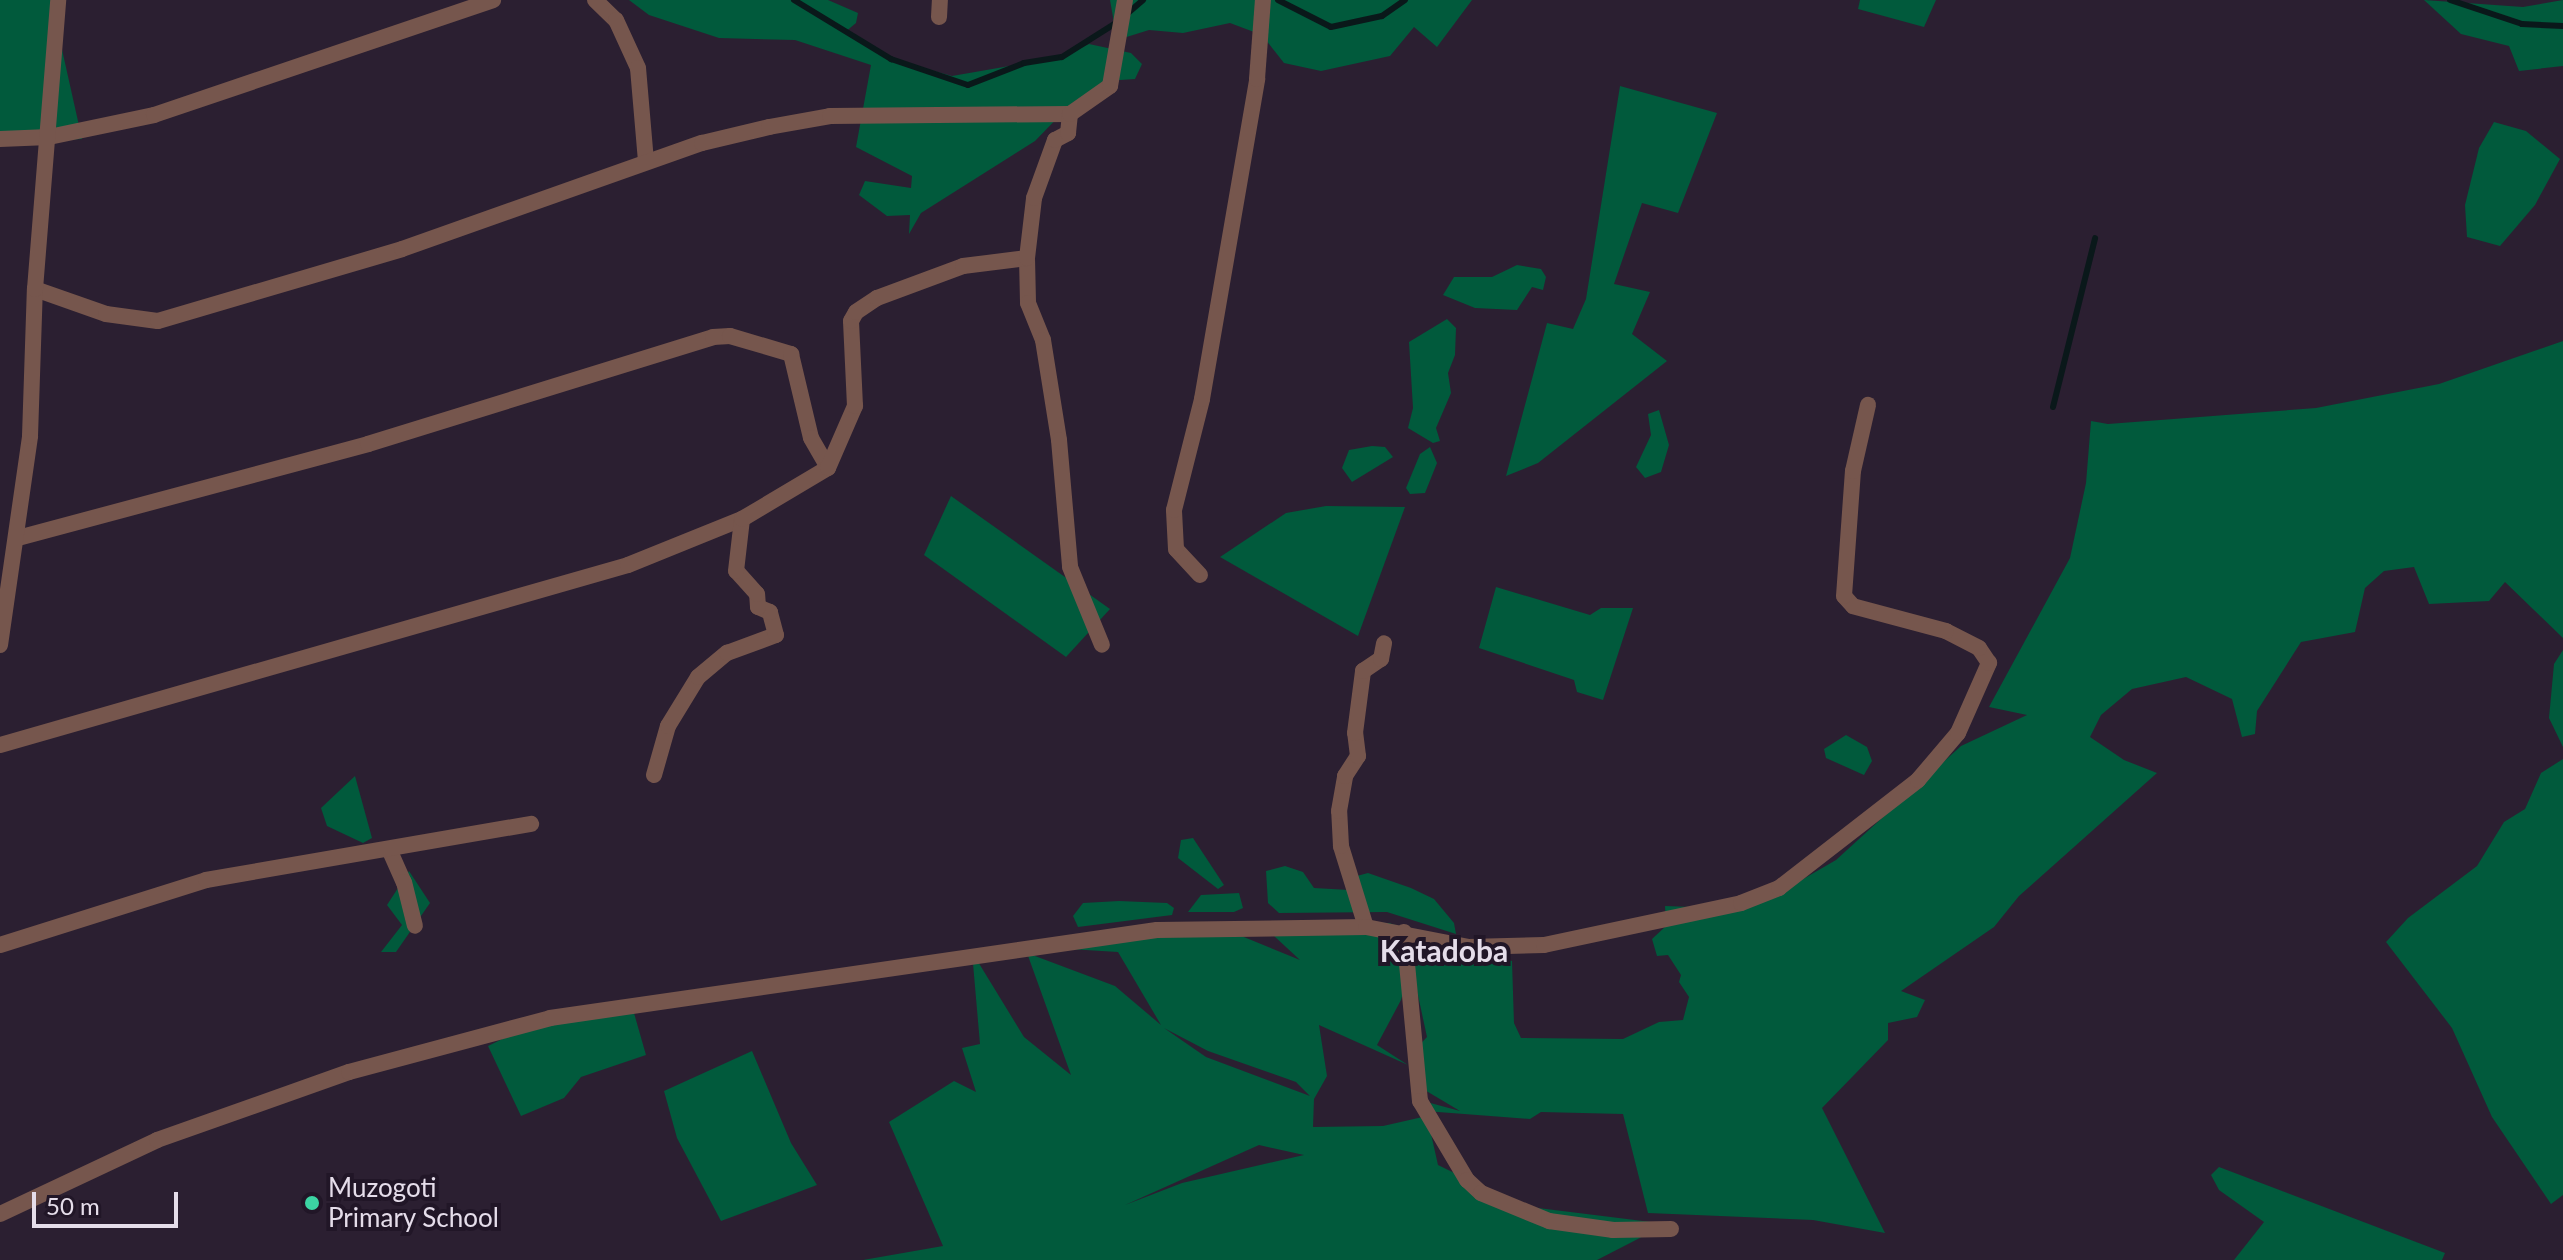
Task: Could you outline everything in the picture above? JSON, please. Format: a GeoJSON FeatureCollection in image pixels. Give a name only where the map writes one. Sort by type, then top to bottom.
{"type":"FeatureCollection","features":[{"type":"Feature","properties":{"kind":"street"},"geometry":{"type":"LineString","coordinates":[[0,645],[18,538],[30,436],[35,289],[58,0]]}},
{"type":"Feature","properties":{"kind":"street"},"geometry":{"type":"LineString","coordinates":[[0,139],[49,137],[154,115],[493,0]]}},
{"type":"Feature","properties":{"kind":"street"},"geometry":{"type":"LineString","coordinates":[[595,0],[616,20],[638,68],[646,161]]}},
{"type":"Feature","properties":{"kind":"street"},"geometry":{"type":"LineString","coordinates":[[35,289],[133,320],[177,318],[402,249],[702,143],[830,116],[1070,114],[1110,86],[1125,0]]}},
{"type":"Feature","properties":{"kind":"street"},"geometry":{"type":"LineString","coordinates":[[1200,575],[1176,549],[1174,510],[1202,399],[1257,79],[1263,0]]}},
{"type":"Feature","properties":{"kind":"street"},"geometry":{"type":"LineString","coordinates":[[1070,114],[1068,133],[1055,140],[1034,198],[1027,258],[1028,303],[1043,340],[1059,440],[1070,567],[1102,645]]}},
{"type":"Feature","properties":{"kind":"street"},"geometry":{"type":"LineString","coordinates":[[0,745],[628,565],[742,519],[828,468],[855,406],[851,321],[856,312],[877,298],[963,266],[1027,258]]}},
{"type":"Feature","properties":{"kind":"street"},"geometry":{"type":"LineString","coordinates":[[18,538],[368,444],[713,337],[730,336],[791,354],[811,438],[828,468]]}},
{"type":"Feature","properties":{"kind":"street"},"geometry":{"type":"LineString","coordinates":[[0,1214],[172,1134],[349,1072],[530,1022],[826,981],[1028,945],[1157,930],[1366,927],[1404,932],[1462,946],[1522,947],[1741,903],[1807,871],[1918,780],[1958,733],[1989,660],[1979,648],[1946,631],[1853,606],[1844,596],[1853,471],[1868,405]]}},
{"type":"Feature","properties":{"kind":"street"},"geometry":{"type":"LineString","coordinates":[[654,775],[668,726],[698,677],[727,653],[768,641],[777,633],[770,612],[758,607],[757,594],[736,571],[742,519]]}},
{"type":"Feature","properties":{"kind":"street"},"geometry":{"type":"LineString","coordinates":[[1366,927],[1341,846],[1339,811],[1345,776],[1358,756],[1355,733],[1363,671],[1381,659],[1384,643]]}},
{"type":"Feature","properties":{"kind":"street"},"geometry":{"type":"LineString","coordinates":[[0,945],[206,880],[531,824]]}},
{"type":"Feature","properties":{"kind":"street"},"geometry":{"type":"LineString","coordinates":[[389,849],[404,882],[415,926]]}},
{"type":"Feature","properties":{"kind":"street"},"geometry":{"type":"LineString","coordinates":[[1404,932],[1420,1101],[1467,1180],[1481,1193],[1549,1221],[1613,1230],[1671,1229]]}},
{"type":"Feature","properties":{"kind":"green space"},"geometry":{"type":"Polygon","coordinates":[[[0,0],[59,0],[61,45],[82,139],[0,143],[0,0]]]}},
{"type":"Feature","properties":{"kind":"green space"},"geometry":{"type":"Polygon","coordinates":[[[629,0],[828,0],[858,13],[856,23],[844,33],[891,59],[952,76],[1062,57],[1089,44],[1131,53],[1142,64],[1135,79],[1105,81],[1071,104],[1035,141],[921,213],[909,234],[910,215],[887,216],[859,195],[865,181],[911,188],[912,176],[856,147],[871,65],[795,40],[719,38],[649,15],[629,0]]]}},
{"type":"Feature","properties":{"kind":"green space"},"geometry":{"type":"Polygon","coordinates":[[[1110,0],[1472,0],[1437,47],[1414,27],[1390,56],[1321,71],[1284,63],[1262,35],[1230,23],[1183,33],[1149,30],[1117,40],[1110,0]]]}},
{"type":"Feature","properties":{"kind":"green space"},"geometry":{"type":"Polygon","coordinates":[[[1860,0],[1936,0],[1924,27],[1858,9],[1860,0]]]}},
{"type":"Feature","properties":{"kind":"green space"},"geometry":{"type":"Polygon","coordinates":[[[2424,0],[2523,7],[2563,0],[2563,66],[2519,71],[2509,46],[2461,34],[2424,0]]]}},
{"type":"Feature","properties":{"kind":"green space"},"geometry":{"type":"Polygon","coordinates":[[[1620,86],[1717,113],[1678,213],[1642,203],[1614,284],[1650,292],[1632,334],[1667,361],[1538,463],[1506,476],[1547,323],[1573,329],[1586,299],[1620,86]]]}},
{"type":"Feature","properties":{"kind":"green space"},"geometry":{"type":"Polygon","coordinates":[[[2494,122],[2526,131],[2560,159],[2535,205],[2500,246],[2467,237],[2465,205],[2479,148],[2494,122]]]}},
{"type":"Feature","properties":{"kind":"green space"},"geometry":{"type":"Polygon","coordinates":[[[1517,265],[1541,269],[1546,277],[1543,290],[1532,287],[1517,310],[1475,308],[1443,295],[1454,277],[1492,277],[1517,265]]]}},
{"type":"Feature","properties":{"kind":"green space"},"geometry":{"type":"Polygon","coordinates":[[[1447,319],[1456,328],[1455,355],[1448,373],[1451,393],[1436,428],[1440,441],[1433,443],[1408,428],[1413,408],[1409,342],[1447,319]]]}},
{"type":"Feature","properties":{"kind":"green space"},"geometry":{"type":"Polygon","coordinates":[[[2563,341],[2563,638],[2505,582],[2489,601],[2429,604],[2414,567],[2384,571],[2365,588],[2355,632],[2301,642],[2257,711],[2255,734],[2242,737],[2232,699],[2186,677],[2132,689],[2101,715],[2090,737],[2124,760],[2157,773],[2019,896],[1994,927],[1901,991],[1925,1000],[1917,1017],[1888,1023],[1888,1040],[1822,1108],[1885,1233],[1813,1220],[1648,1213],[1623,1114],[1541,1112],[1530,1119],[1425,1111],[1423,1101],[1460,1111],[1423,1089],[1411,1054],[1427,1037],[1411,963],[1401,1000],[1377,1045],[1408,1065],[1319,1025],[1327,1076],[1314,1099],[1313,1127],[1383,1126],[1427,1116],[1438,1165],[1522,1206],[1667,1224],[1597,1260],[863,1260],[943,1246],[889,1122],[954,1081],[976,1092],[962,1048],[980,1044],[972,952],[1024,1037],[1071,1075],[1027,953],[1115,986],[1161,1025],[1118,952],[1020,946],[1212,924],[1300,960],[1258,921],[1389,923],[1512,961],[1514,1023],[1521,1038],[1623,1039],[1659,1022],[1683,1020],[1689,997],[1679,982],[1681,975],[1668,955],[1657,956],[1652,939],[1666,926],[1665,906],[1745,909],[1786,889],[1836,860],[1961,746],[2027,715],[1989,707],[2070,558],[2086,483],[2091,421],[2108,424],[2316,408],[2439,384],[2563,341]],[[1164,1028],[1206,1057],[1310,1096],[1296,1082],[1208,1051],[1164,1028]],[[1259,1145],[1125,1205],[1182,1183],[1304,1155],[1259,1145]]]}},
{"type":"Feature","properties":{"kind":"green space"},"geometry":{"type":"Polygon","coordinates":[[[1659,410],[1669,445],[1661,472],[1645,478],[1636,467],[1651,435],[1648,414],[1659,410]]]}},
{"type":"Feature","properties":{"kind":"green space"},"geometry":{"type":"Polygon","coordinates":[[[1385,447],[1393,457],[1352,482],[1342,468],[1349,450],[1385,447]]]}},
{"type":"Feature","properties":{"kind":"green space"},"geometry":{"type":"Polygon","coordinates":[[[1430,447],[1437,463],[1425,493],[1410,494],[1406,488],[1420,454],[1430,447]]]}},
{"type":"Feature","properties":{"kind":"green space"},"geometry":{"type":"Polygon","coordinates":[[[951,496],[1110,609],[1066,657],[924,555],[951,496]]]}},
{"type":"Feature","properties":{"kind":"green space"},"geometry":{"type":"Polygon","coordinates":[[[1326,506],[1405,507],[1358,636],[1220,557],[1286,513],[1326,506]]]}},
{"type":"Feature","properties":{"kind":"green space"},"geometry":{"type":"Polygon","coordinates":[[[1496,587],[1590,615],[1601,608],[1633,608],[1603,700],[1577,692],[1574,680],[1479,648],[1496,587]]]}},
{"type":"Feature","properties":{"kind":"green space"},"geometry":{"type":"Polygon","coordinates":[[[2563,650],[2563,747],[2549,718],[2554,664],[2563,650]]]}},
{"type":"Feature","properties":{"kind":"green space"},"geometry":{"type":"Polygon","coordinates":[[[1846,735],[1867,747],[1872,761],[1864,775],[1826,758],[1824,749],[1846,735]]]}},
{"type":"Feature","properties":{"kind":"green space"},"geometry":{"type":"Polygon","coordinates":[[[2563,759],[2563,1195],[2551,1204],[2492,1117],[2452,1028],[2386,942],[2408,918],[2477,866],[2504,822],[2525,809],[2541,773],[2563,759]]]}},
{"type":"Feature","properties":{"kind":"green space"},"geometry":{"type":"Polygon","coordinates":[[[355,776],[372,838],[363,843],[327,826],[321,808],[355,776]]]}},
{"type":"Feature","properties":{"kind":"green space"},"geometry":{"type":"Polygon","coordinates":[[[1193,838],[1224,885],[1218,889],[1178,858],[1181,840],[1193,838]]]}},
{"type":"Feature","properties":{"kind":"green space"},"geometry":{"type":"Polygon","coordinates":[[[1285,866],[1303,872],[1314,888],[1349,890],[1353,877],[1368,873],[1411,888],[1434,899],[1454,923],[1456,934],[1387,912],[1279,913],[1268,903],[1266,871],[1285,866]]]}},
{"type":"Feature","properties":{"kind":"green space"},"geometry":{"type":"Polygon","coordinates":[[[409,871],[430,903],[396,952],[381,952],[402,925],[387,905],[409,871]]]}},
{"type":"Feature","properties":{"kind":"green space"},"geometry":{"type":"Polygon","coordinates":[[[1239,893],[1243,908],[1234,912],[1188,912],[1201,895],[1239,893]]]}},
{"type":"Feature","properties":{"kind":"green space"},"geometry":{"type":"Polygon","coordinates":[[[1083,903],[1167,903],[1174,908],[1172,915],[1078,927],[1073,916],[1083,903]]]}},
{"type":"Feature","properties":{"kind":"green space"},"geometry":{"type":"Polygon","coordinates":[[[634,1013],[646,1055],[581,1077],[564,1098],[521,1116],[488,1046],[535,1023],[634,1013]]]}},
{"type":"Feature","properties":{"kind":"green space"},"geometry":{"type":"Polygon","coordinates":[[[752,1051],[791,1143],[817,1185],[721,1221],[677,1138],[664,1091],[752,1051]]]}},
{"type":"Feature","properties":{"kind":"green space"},"geometry":{"type":"Polygon","coordinates":[[[2219,1167],[2445,1253],[2442,1260],[2234,1260],[2264,1222],[2219,1190],[2211,1175],[2219,1167]]]}},
{"type":"Feature","properties":{"kind":"waterway"},"geometry":{"type":"LineString","coordinates":[[794,0],[891,59],[968,85],[1024,63],[1062,57],[1116,23]]}},
{"type":"Feature","properties":{"kind":"waterway"},"geometry":{"type":"LineString","coordinates":[[1128,13],[1143,0]]}},
{"type":"Feature","properties":{"kind":"waterway"},"geometry":{"type":"LineString","coordinates":[[1278,0],[1331,27],[1382,16],[1405,0]]}},
{"type":"Feature","properties":{"kind":"waterway"},"geometry":{"type":"LineString","coordinates":[[2450,0],[2522,24],[2563,26]]}},
{"type":"Feature","properties":{"kind":"waterway"},"geometry":{"type":"LineString","coordinates":[[2053,407],[2095,238]]}},
{"type":"Feature","properties":{"kind":"place","name":"Muzogoti Primary School"},"geometry":{"type":"Point","coordinates":[312,1203]}},
{"type":"Feature","properties":{"kind":"district","name":"Katadoba"},"geometry":{"type":"Point","coordinates":[1444,950]}}]}
